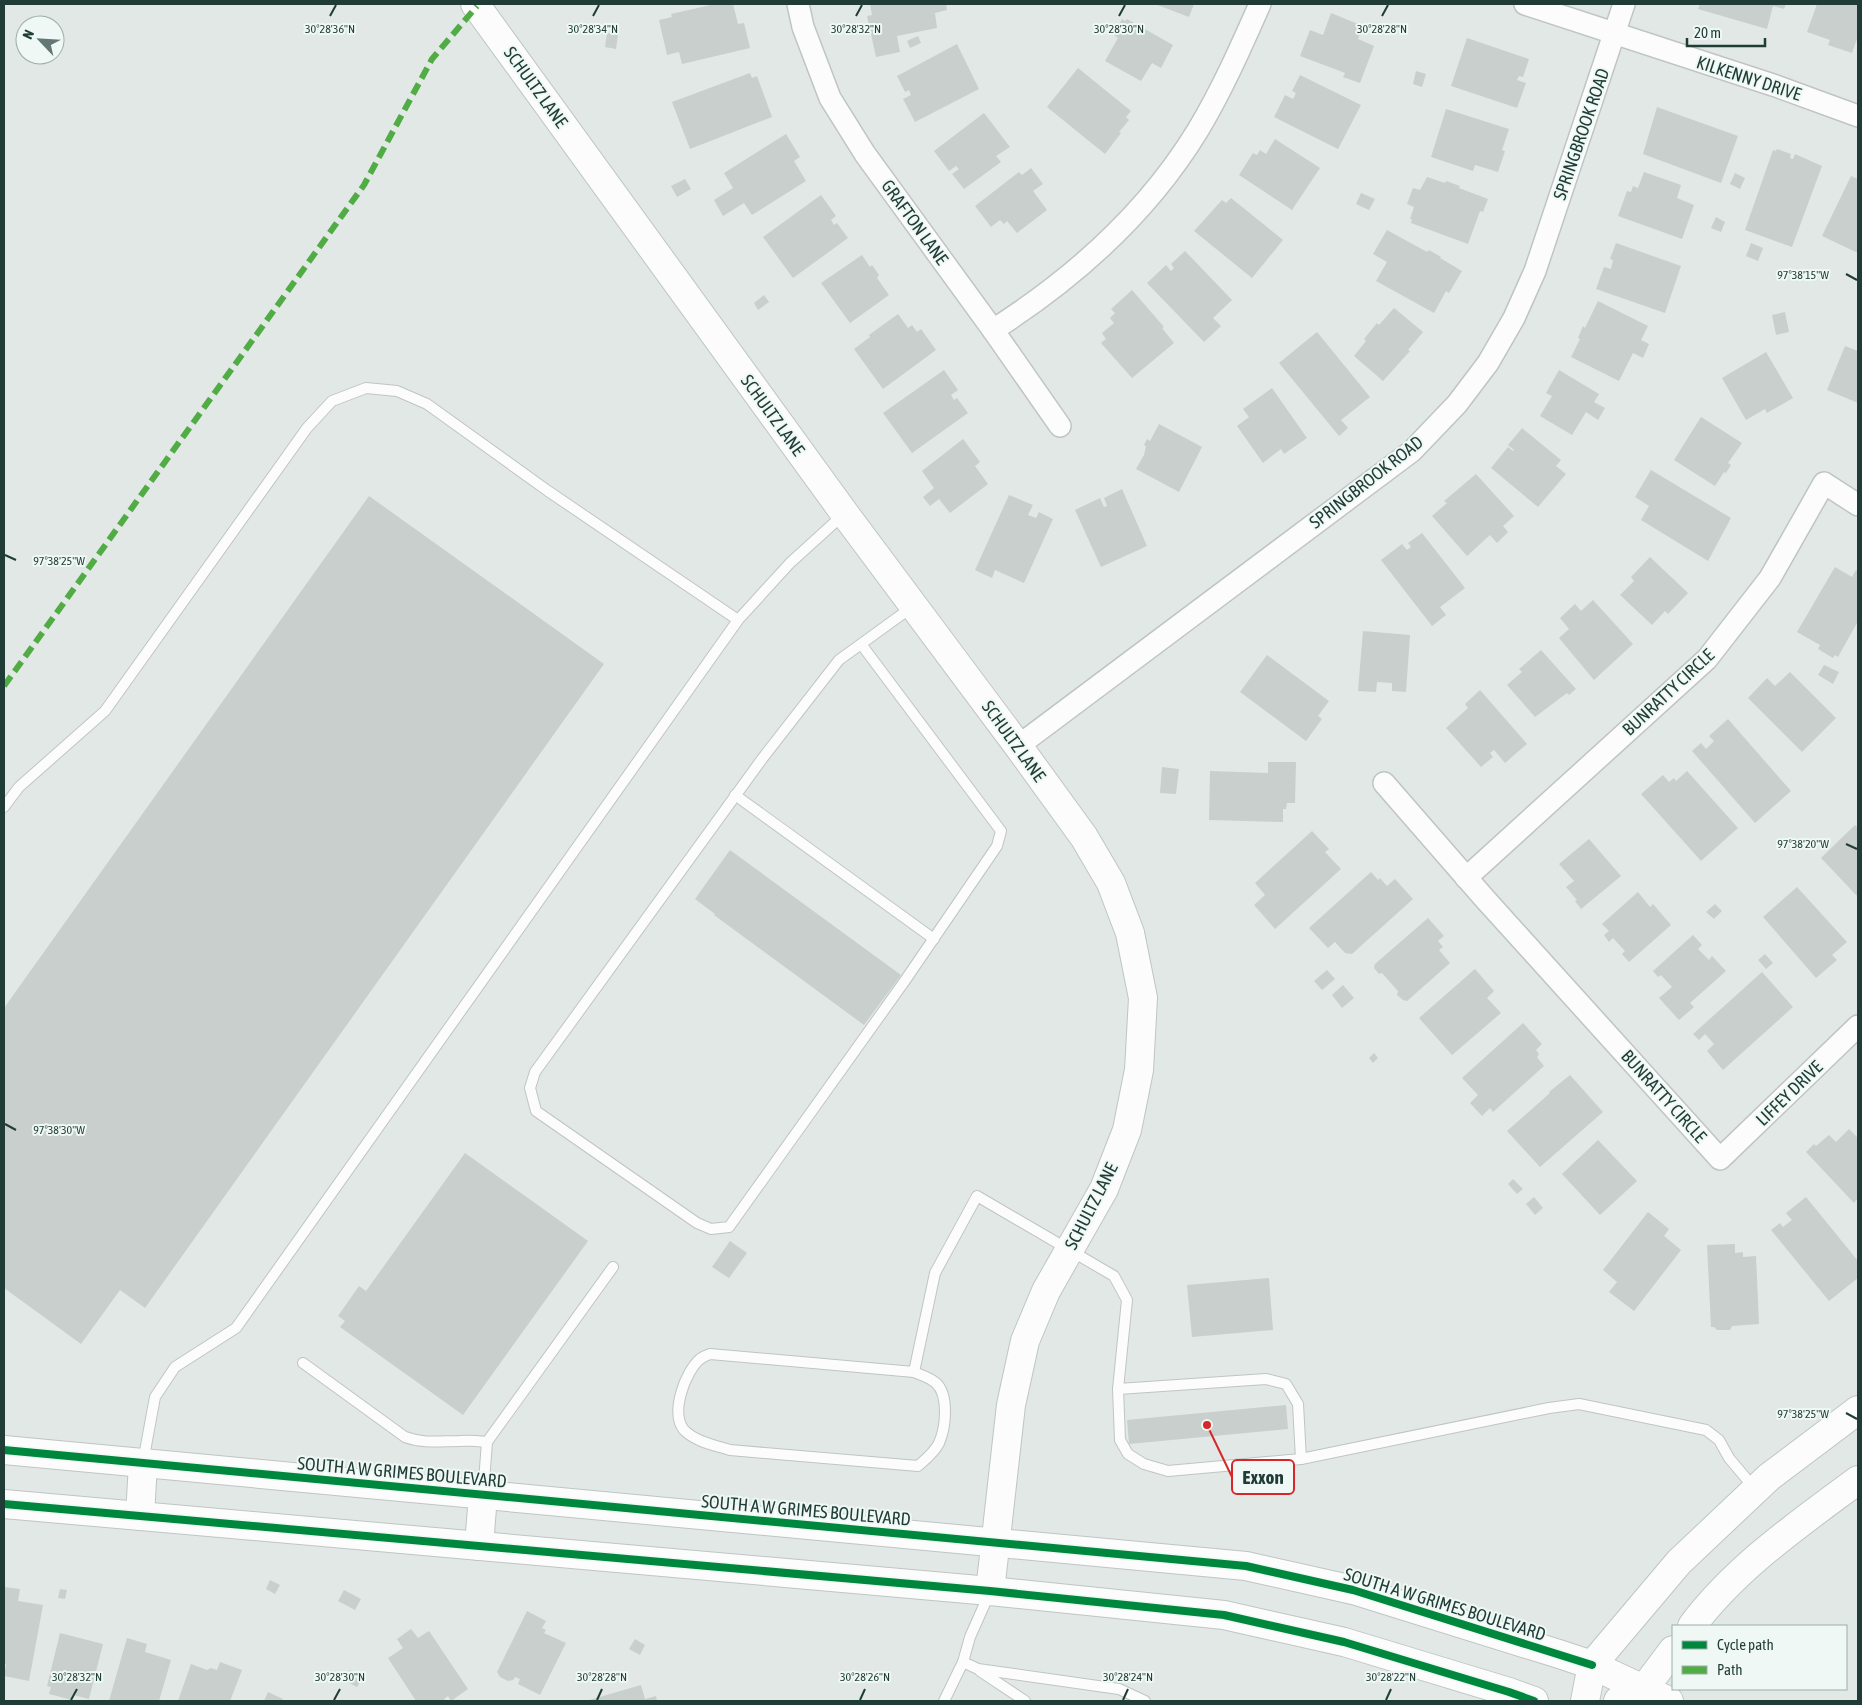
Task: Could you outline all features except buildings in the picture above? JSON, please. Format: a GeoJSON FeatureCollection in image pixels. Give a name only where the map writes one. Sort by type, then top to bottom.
{"type":"FeatureCollection","features":[{"type":"Feature","properties":{"kind":"main road","name":"SCHULTZ LANE"},"geometry":{"type":"LineString","coordinates":[[476,4],[845,514],[1018,746],[1084,838],[1111,884],[1130,933],[1143,998],[1139,1070],[1127,1130],[1104,1189],[1046,1291],[1025,1341],[1011,1405],[990,1591]]}},
{"type":"Feature","properties":{"kind":"main road"},"geometry":{"type":"LineString","coordinates":[[1584,1701],[1592,1665],[1679,1562],[1769,1477],[1858,1410]]}},
{"type":"Feature","properties":{"kind":"main road","name":"SOUTH A W GRIMES BOULEVARD"},"geometry":{"type":"LineString","coordinates":[[4,1450],[1246,1566],[1353,1590],[1592,1665],[1669,1701]]}},
{"type":"Feature","properties":{"kind":"main road"},"geometry":{"type":"LineString","coordinates":[[140,1516],[143,1463]]}},
{"type":"Feature","properties":{"kind":"main road"},"geometry":{"type":"LineString","coordinates":[[1693,1625],[1709,1604],[1779,1539],[1858,1480]]}},
{"type":"Feature","properties":{"kind":"main road"},"geometry":{"type":"LineString","coordinates":[[479,1546],[483,1495]]}},
{"type":"Feature","properties":{"kind":"main road"},"geometry":{"type":"LineString","coordinates":[[4,1504],[990,1591],[1224,1615],[1344,1642],[1534,1701]]}},
{"type":"Feature","properties":{"kind":"main road"},"geometry":{"type":"LineString","coordinates":[[1618,1701],[1643,1690],[1672,1651]]}},
{"type":"Feature","properties":{"kind":"street","name":"GRAFTON LANE"},"geometry":{"type":"LineString","coordinates":[[798,4],[803,27],[830,98],[865,154],[1060,426]]}},
{"type":"Feature","properties":{"kind":"street"},"geometry":{"type":"LineString","coordinates":[[993,330],[1017,315],[1073,272],[1118,231],[1159,185],[1197,131],[1227,78],[1260,4]]}},
{"type":"Feature","properties":{"kind":"street","name":"KILKENNY DRIVE"},"geometry":{"type":"LineString","coordinates":[[1525,4],[1776,86],[1858,116]]}},
{"type":"Feature","properties":{"kind":"street","name":"SPRINGBROOK ROAD"},"geometry":{"type":"LineString","coordinates":[[1018,746],[1412,451],[1457,404],[1488,363],[1514,318],[1535,271],[1624,4]]}},
{"type":"Feature","properties":{"kind":"street","name":"BUNRATTY CIRCLE"},"geometry":{"type":"LineString","coordinates":[[1466,878],[1707,659],[1770,578],[1824,483],[1858,505]]}},
{"type":"Feature","properties":{"kind":"street","name":"BUNRATTY CIRCLE"},"geometry":{"type":"LineString","coordinates":[[1384,783],[1466,878],[1720,1159]]}},
{"type":"Feature","properties":{"kind":"street","name":"LIFFEY DRIVE"},"geometry":{"type":"LineString","coordinates":[[1720,1159],[1858,1026]]}},
{"type":"Feature","properties":{"kind":"lane"},"geometry":{"type":"LineString","coordinates":[[4,808],[19,787],[106,710],[307,428],[332,401],[366,388],[397,391],[427,404],[548,491],[738,620]]}},
{"type":"Feature","properties":{"kind":"lane"},"geometry":{"type":"LineString","coordinates":[[143,1463],[154,1397],[175,1367],[236,1328],[738,620],[790,563],[845,514]]}},
{"type":"Feature","properties":{"kind":"lane"},"geometry":{"type":"LineString","coordinates":[[861,644],[1001,831],[997,846],[934,939],[729,1228],[711,1229],[697,1223],[536,1111],[530,1088],[535,1072],[735,795],[839,660],[913,606]]}},
{"type":"Feature","properties":{"kind":"lane"},"geometry":{"type":"LineString","coordinates":[[735,795],[934,939]]}},
{"type":"Feature","properties":{"kind":"lane"},"geometry":{"type":"LineString","coordinates":[[914,1372],[935,1273],[977,1196],[1114,1276],[1128,1300],[1118,1389],[1120,1440],[1128,1454],[1144,1464],[1168,1471],[1301,1459],[1549,1408],[1579,1404],[1706,1430],[1719,1440],[1729,1458],[1755,1490]]}},
{"type":"Feature","properties":{"kind":"lane"},"geometry":{"type":"LineString","coordinates":[[483,1495],[487,1442],[613,1267]]}},
{"type":"Feature","properties":{"kind":"lane"},"geometry":{"type":"LineString","coordinates":[[710,1354],[914,1372],[935,1382],[944,1395],[945,1415],[940,1442],[931,1455],[918,1466],[730,1450],[700,1441],[684,1429],[678,1413],[683,1384],[699,1360],[710,1354]]}},
{"type":"Feature","properties":{"kind":"lane"},"geometry":{"type":"LineString","coordinates":[[302,1363],[405,1437],[428,1443],[461,1440],[487,1442]]}},
{"type":"Feature","properties":{"kind":"lane"},"geometry":{"type":"LineString","coordinates":[[1118,1389],[1266,1379],[1286,1384],[1298,1404],[1301,1459]]}},
{"type":"Feature","properties":{"kind":"lane"},"geometry":{"type":"LineString","coordinates":[[944,1701],[963,1662],[970,1637],[990,1591]]}},
{"type":"Feature","properties":{"kind":"lane"},"geometry":{"type":"LineString","coordinates":[[963,1662],[978,1669],[1025,1701]]}},
{"type":"Feature","properties":{"kind":"lane"},"geometry":{"type":"LineString","coordinates":[[978,1669],[1119,1688],[1146,1701]]}},
{"type":"Feature","properties":{"kind":"marked path"},"geometry":{"type":"LineString","coordinates":[[4,686],[364,185],[432,59],[477,6]]}},
{"type":"Feature","properties":{"kind":"cycle path"},"geometry":{"type":"LineString","coordinates":[[4,1450],[1246,1566],[1353,1590],[1592,1665]]}},
{"type":"Feature","properties":{"kind":"cycle path"},"geometry":{"type":"LineString","coordinates":[[4,1504],[990,1591],[1224,1615],[1344,1642],[1534,1701]]}},
{"type":"Feature","properties":{"kind":"place","name":"Exxon"},"geometry":{"type":"Point","coordinates":[1207,1425]}}]}
